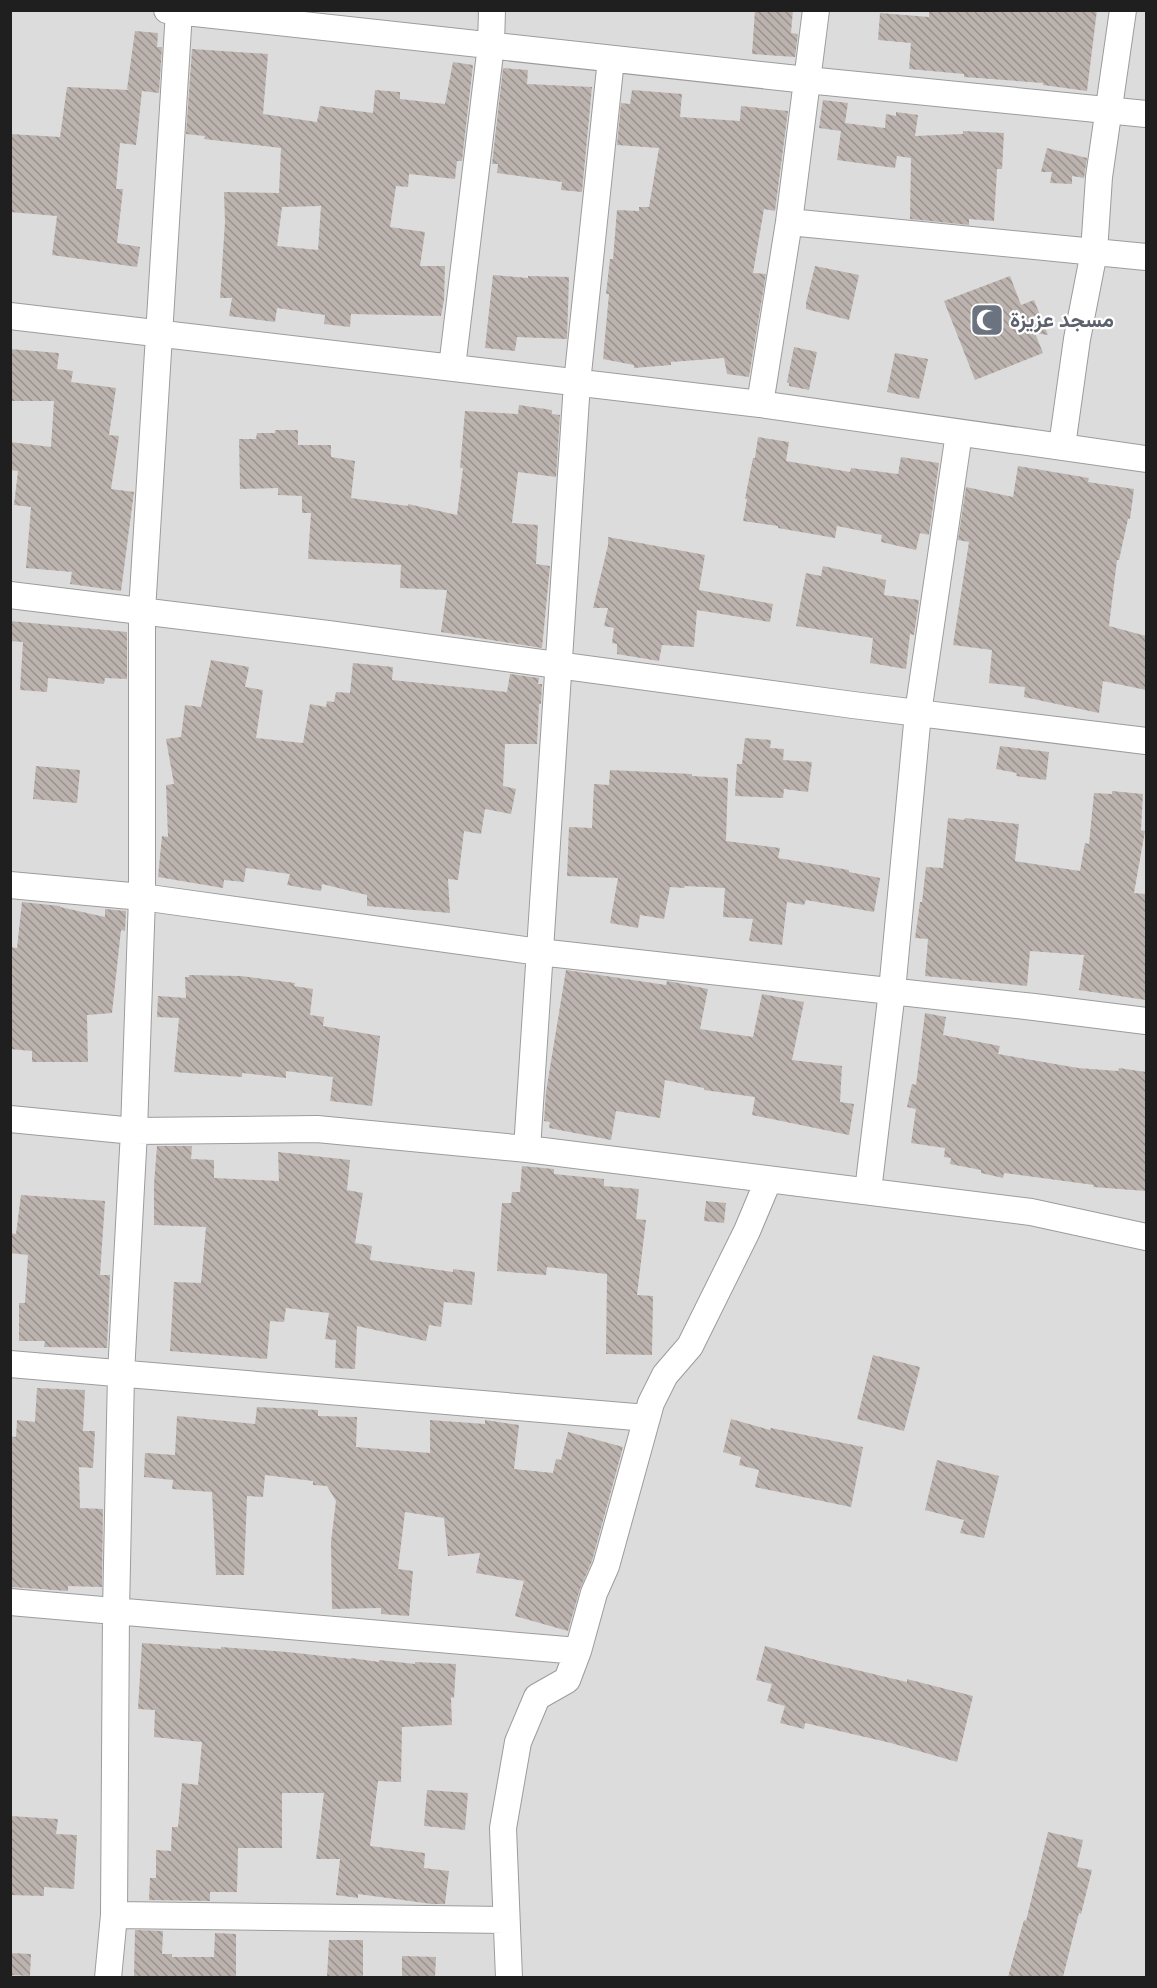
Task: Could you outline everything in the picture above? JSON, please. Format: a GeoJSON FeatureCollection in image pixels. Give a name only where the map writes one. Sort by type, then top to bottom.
{"type":"FeatureCollection","features":[{"type":"Feature","properties":{"kind":"street"},"geometry":{"type":"LineString","coordinates":[[452,367],[491,45],[492,10]]}},
{"type":"Feature","properties":{"kind":"street"},"geometry":{"type":"LineString","coordinates":[[760,404],[789,222],[816,10]]}},
{"type":"Feature","properties":{"kind":"street"},"geometry":{"type":"LineString","coordinates":[[1062,446],[1077,339],[1094,252],[1099,177],[1123,10]]}},
{"type":"Feature","properties":{"kind":"street"},"geometry":{"type":"LineString","coordinates":[[108,1977],[114,1915],[116,1611],[121,1374],[134,1131],[142,897],[142,611],[160,334],[173,11],[807,80],[1146,114]]}},
{"type":"Feature","properties":{"kind":"street"},"geometry":{"type":"LineString","coordinates":[[527,1149],[577,383],[611,59]]}},
{"type":"Feature","properties":{"kind":"street"},"geometry":{"type":"LineString","coordinates":[[789,222],[1146,257]]}},
{"type":"Feature","properties":{"kind":"street"},"geometry":{"type":"LineString","coordinates":[[10,316],[760,404],[1146,459]]}},
{"type":"Feature","properties":{"kind":"street"},"geometry":{"type":"LineString","coordinates":[[868,1191],[892,991],[918,713],[959,433]]}},
{"type":"Feature","properties":{"kind":"street"},"geometry":{"type":"LineString","coordinates":[[10,595],[339,635],[918,713],[1146,741]]}},
{"type":"Feature","properties":{"kind":"street"},"geometry":{"type":"LineString","coordinates":[[10,885],[142,897],[539,952],[1146,1021]]}},
{"type":"Feature","properties":{"kind":"street"},"geometry":{"type":"LineString","coordinates":[[10,1119],[134,1131],[317,1129],[527,1149],[768,1181],[1031,1212],[1146,1237]]}},
{"type":"Feature","properties":{"kind":"street"},"geometry":{"type":"LineString","coordinates":[[508,1977],[503,1828],[518,1742],[537,1697],[567,1680],[578,1651],[594,1593],[606,1566],[651,1403],[665,1375],[690,1346],[747,1231],[768,1181]]}},
{"type":"Feature","properties":{"kind":"street"},"geometry":{"type":"LineString","coordinates":[[10,1364],[647,1418]]}},
{"type":"Feature","properties":{"kind":"street"},"geometry":{"type":"LineString","coordinates":[[10,1602],[578,1651]]}},
{"type":"Feature","properties":{"kind":"street"},"geometry":{"type":"LineString","coordinates":[[114,1915],[506,1920]]}},
{"type":"Feature","properties":{"kind":"shaded area"},"geometry":{"type":"Polygon","coordinates":[[[11,11],[1146,11],[1146,1977],[11,1978],[11,11]]]}},
{"type":"Feature","properties":{"kind":"building"},"geometry":{"type":"Polygon","coordinates":[[[755,10],[793,10],[791,33],[798,34],[795,57],[752,54],[755,10]]]}},
{"type":"Feature","properties":{"kind":"building"},"geometry":{"type":"Polygon","coordinates":[[[929,10],[1097,10],[1087,91],[1043,85],[1043,83],[964,77],[964,74],[909,69],[911,43],[878,40],[880,13],[929,17],[929,10]]]}},
{"type":"Feature","properties":{"kind":"building"},"geometry":{"type":"Polygon","coordinates":[[[135,31],[158,33],[157,47],[162,47],[159,93],[142,91],[136,145],[120,143],[116,189],[123,189],[117,243],[140,247],[137,267],[52,255],[57,216],[10,212],[10,134],[60,137],[67,87],[129,90],[127,89],[135,31]]]}},
{"type":"Feature","properties":{"kind":"building"},"geometry":{"type":"Polygon","coordinates":[[[192,49],[268,54],[263,114],[317,122],[320,106],[373,113],[375,90],[400,92],[400,99],[445,104],[453,62],[473,65],[462,161],[457,161],[455,179],[409,174],[408,187],[396,186],[390,227],[425,232],[420,266],[445,266],[441,316],[351,314],[350,327],[324,324],[325,315],[277,308],[275,322],[229,316],[232,298],[220,298],[225,222],[224,192],[279,193],[281,148],[204,139],[205,136],[186,134],[192,49]],[[321,206],[282,207],[277,246],[318,250],[321,206]]]}},
{"type":"Feature","properties":{"kind":"building"},"geometry":{"type":"Polygon","coordinates":[[[503,68],[528,70],[527,84],[592,87],[582,192],[561,190],[562,182],[497,173],[498,164],[492,164],[503,68]]]}},
{"type":"Feature","properties":{"kind":"building"},"geometry":{"type":"Polygon","coordinates":[[[632,90],[682,94],[680,117],[740,121],[741,106],[788,111],[775,211],[764,209],[753,273],[766,274],[749,377],[727,374],[724,358],[671,362],[671,365],[634,368],[634,365],[603,359],[609,294],[606,294],[610,259],[613,259],[617,210],[639,211],[639,207],[649,207],[659,148],[617,145],[621,103],[630,104],[632,90]]]}},
{"type":"Feature","properties":{"kind":"building"},"geometry":{"type":"Polygon","coordinates":[[[823,100],[848,103],[845,123],[885,128],[886,114],[896,116],[896,112],[918,115],[915,136],[963,134],[963,131],[1004,133],[1002,169],[997,169],[994,221],[969,219],[969,225],[910,219],[911,158],[897,156],[895,168],[837,160],[841,131],[819,128],[823,100]]]}},
{"type":"Feature","properties":{"kind":"building"},"geometry":{"type":"Polygon","coordinates":[[[1047,148],[1087,158],[1084,178],[1072,176],[1072,184],[1050,183],[1052,172],[1041,172],[1047,148]]]}},
{"type":"Feature","properties":{"kind":"building"},"geometry":{"type":"Polygon","coordinates":[[[815,266],[859,275],[849,320],[806,309],[815,266]]]}},
{"type":"Feature","properties":{"kind":"building"},"geometry":{"type":"Polygon","coordinates":[[[493,275],[528,278],[528,276],[569,277],[567,339],[517,337],[515,351],[485,348],[493,275]]]}},
{"type":"Feature","properties":{"kind":"building"},"geometry":{"type":"Polygon","coordinates":[[[1010,276],[1021,305],[1034,300],[1048,335],[1035,333],[1043,353],[975,380],[944,301],[1010,276]]]}},
{"type":"Feature","properties":{"kind":"building"},"geometry":{"type":"Polygon","coordinates":[[[794,347],[817,352],[809,390],[789,386],[787,382],[794,347]]]}},
{"type":"Feature","properties":{"kind":"building"},"geometry":{"type":"Polygon","coordinates":[[[10,349],[59,353],[57,369],[73,371],[71,382],[116,388],[109,435],[119,436],[111,489],[134,492],[121,591],[70,584],[72,572],[26,568],[31,507],[14,505],[18,471],[10,470],[10,442],[51,447],[54,401],[10,401],[10,349]]]}},
{"type":"Feature","properties":{"kind":"building"},"geometry":{"type":"Polygon","coordinates":[[[895,353],[928,359],[919,399],[887,392],[895,353]]]}},
{"type":"Feature","properties":{"kind":"building"},"geometry":{"type":"Polygon","coordinates":[[[519,405],[552,410],[552,414],[560,415],[556,477],[518,472],[512,523],[538,525],[536,564],[550,566],[542,648],[441,632],[447,590],[400,588],[401,565],[308,559],[311,513],[302,513],[302,496],[278,495],[278,488],[240,489],[239,439],[256,439],[257,433],[275,433],[275,430],[298,430],[298,445],[331,445],[331,457],[355,461],[351,498],[408,506],[408,504],[457,515],[463,468],[460,468],[465,411],[518,414],[519,405]]]}},
{"type":"Feature","properties":{"kind":"building"},"geometry":{"type":"Polygon","coordinates":[[[758,437],[789,442],[786,461],[850,472],[851,468],[898,474],[901,457],[939,463],[929,535],[920,533],[916,550],[881,542],[882,535],[837,526],[835,538],[743,521],[747,499],[745,499],[758,437]]]}},
{"type":"Feature","properties":{"kind":"building"},"geometry":{"type":"Polygon","coordinates":[[[1018,466],[1089,478],[1088,482],[1134,489],[1130,519],[1128,519],[1119,560],[1117,560],[1109,626],[1146,636],[1146,690],[1103,681],[1099,713],[1024,697],[1025,687],[989,683],[992,650],[953,645],[969,542],[958,540],[966,487],[1013,497],[1018,466]]]}},
{"type":"Feature","properties":{"kind":"building"},"geometry":{"type":"Polygon","coordinates":[[[608,537],[705,555],[699,590],[773,604],[770,622],[697,610],[694,647],[662,645],[659,661],[617,654],[617,644],[612,643],[614,628],[604,626],[608,608],[593,608],[608,537]]]}},
{"type":"Feature","properties":{"kind":"building"},"geometry":{"type":"Polygon","coordinates":[[[823,566],[886,580],[884,595],[919,600],[914,635],[910,634],[906,669],[870,663],[873,638],[796,626],[806,573],[821,576],[823,566]]]}},
{"type":"Feature","properties":{"kind":"building"},"geometry":{"type":"Polygon","coordinates":[[[10,621],[127,632],[127,679],[105,678],[104,684],[48,678],[47,692],[20,690],[23,642],[10,641],[10,621]]]}},
{"type":"Feature","properties":{"kind":"building"},"geometry":{"type":"Polygon","coordinates":[[[211,660],[249,667],[245,687],[263,690],[256,738],[303,743],[310,704],[326,707],[327,701],[334,702],[336,692],[350,693],[353,663],[393,667],[392,680],[507,692],[510,674],[539,678],[538,684],[542,684],[537,744],[505,744],[503,786],[516,789],[511,814],[485,809],[481,834],[464,831],[458,880],[448,879],[450,913],[367,906],[367,895],[322,884],[321,891],[287,885],[290,874],[246,868],[244,882],[224,880],[223,888],[158,877],[162,836],[168,837],[166,785],[174,784],[166,739],[181,737],[185,705],[201,707],[211,660]]]}},
{"type":"Feature","properties":{"kind":"building"},"geometry":{"type":"Polygon","coordinates":[[[745,738],[771,740],[770,748],[784,749],[783,760],[812,762],[808,792],[784,789],[783,798],[735,796],[737,764],[742,764],[745,738]]]}},
{"type":"Feature","properties":{"kind":"building"},"geometry":{"type":"Polygon","coordinates":[[[1000,746],[1049,752],[1046,780],[1016,776],[1017,773],[996,769],[1000,746]]]}},
{"type":"Feature","properties":{"kind":"building"},"geometry":{"type":"Polygon","coordinates":[[[36,766],[80,770],[77,803],[33,799],[36,766]]]}},
{"type":"Feature","properties":{"kind":"building"},"geometry":{"type":"Polygon","coordinates":[[[610,770],[728,778],[726,841],[780,848],[778,858],[849,870],[849,872],[880,878],[874,912],[806,900],[804,905],[787,902],[782,945],[749,941],[753,919],[723,917],[725,888],[685,886],[684,888],[670,887],[664,919],[640,915],[638,928],[610,923],[618,878],[567,876],[569,827],[592,828],[594,784],[609,785],[610,770]]]}},
{"type":"Feature","properties":{"kind":"building"},"geometry":{"type":"Polygon","coordinates":[[[1112,791],[1143,794],[1141,830],[1145,831],[1134,893],[1146,894],[1146,1000],[1079,990],[1084,955],[1030,951],[1027,986],[925,976],[928,939],[915,938],[920,902],[922,902],[926,867],[943,868],[948,818],[1019,824],[1015,861],[1080,871],[1085,843],[1089,844],[1094,793],[1112,794],[1112,791]]]}},
{"type":"Feature","properties":{"kind":"building"},"geometry":{"type":"Polygon","coordinates":[[[22,902],[60,906],[105,917],[105,909],[126,911],[125,931],[121,930],[112,1013],[87,1015],[88,1062],[32,1062],[32,1051],[10,1049],[10,947],[17,948],[22,902]]]}},
{"type":"Feature","properties":{"kind":"building"},"geometry":{"type":"Polygon","coordinates":[[[566,970],[666,985],[667,981],[708,989],[700,1029],[753,1037],[762,994],[804,1002],[792,1060],[842,1066],[840,1102],[854,1104],[849,1135],[752,1115],[755,1097],[704,1090],[704,1088],[665,1080],[660,1118],[616,1111],[611,1140],[549,1128],[550,1122],[544,1121],[546,1092],[566,970]]]}},
{"type":"Feature","properties":{"kind":"building"},"geometry":{"type":"Polygon","coordinates":[[[189,975],[241,976],[295,983],[294,986],[313,989],[310,1015],[324,1017],[323,1026],[380,1036],[372,1106],[330,1101],[333,1077],[286,1071],[286,1078],[242,1073],[242,1077],[174,1072],[179,1018],[157,1017],[158,996],[186,998],[185,977],[189,975]]]}},
{"type":"Feature","properties":{"kind":"building"},"geometry":{"type":"Polygon","coordinates":[[[925,1013],[946,1017],[943,1035],[1000,1046],[998,1054],[1078,1068],[1118,1071],[1119,1068],[1146,1072],[1146,1191],[1093,1187],[1094,1185],[1004,1173],[1003,1178],[981,1173],[981,1170],[950,1164],[951,1158],[944,1157],[945,1148],[911,1143],[916,1109],[907,1107],[912,1084],[916,1085],[925,1013]]]}},
{"type":"Feature","properties":{"kind":"building"},"geometry":{"type":"Polygon","coordinates":[[[157,1146],[192,1146],[191,1159],[214,1160],[214,1178],[279,1181],[278,1152],[350,1160],[347,1190],[363,1193],[355,1243],[372,1246],[370,1260],[453,1272],[453,1269],[475,1272],[472,1305],[444,1302],[441,1327],[429,1325],[426,1341],[357,1326],[355,1369],[335,1368],[336,1340],[325,1339],[329,1313],[286,1308],[284,1322],[270,1321],[267,1359],[170,1351],[174,1282],[201,1283],[206,1227],[154,1225],[157,1146]]]}},
{"type":"Feature","properties":{"kind":"building"},"geometry":{"type":"Polygon","coordinates":[[[522,1166],[554,1169],[554,1174],[604,1179],[604,1186],[639,1189],[636,1219],[646,1220],[637,1295],[653,1296],[652,1355],[606,1354],[607,1274],[547,1267],[546,1275],[497,1271],[502,1203],[511,1203],[512,1192],[520,1192],[522,1166]]]}},
{"type":"Feature","properties":{"kind":"building"},"geometry":{"type":"Polygon","coordinates":[[[21,1195],[105,1201],[100,1275],[110,1275],[107,1348],[44,1347],[45,1341],[19,1341],[19,1303],[25,1303],[28,1255],[10,1253],[10,1233],[16,1234],[21,1195]]]}},
{"type":"Feature","properties":{"kind":"building"},"geometry":{"type":"Polygon","coordinates":[[[706,1201],[726,1203],[724,1223],[704,1221],[706,1201]]]}},
{"type":"Feature","properties":{"kind":"building"},"geometry":{"type":"Polygon","coordinates":[[[873,1355],[920,1367],[904,1431],[857,1419],[873,1355]]]}},
{"type":"Feature","properties":{"kind":"building"},"geometry":{"type":"Polygon","coordinates":[[[37,1388],[85,1390],[83,1431],[95,1431],[93,1468],[79,1467],[80,1508],[103,1509],[102,1587],[68,1586],[68,1591],[11,1587],[10,1436],[16,1437],[17,1420],[35,1422],[37,1388]]]}},
{"type":"Feature","properties":{"kind":"building"},"geometry":{"type":"Polygon","coordinates":[[[257,1407],[318,1410],[318,1416],[357,1417],[356,1447],[430,1453],[430,1420],[485,1424],[485,1420],[519,1425],[514,1469],[553,1473],[556,1459],[561,1460],[568,1432],[623,1447],[592,1561],[580,1589],[568,1631],[515,1616],[524,1581],[476,1573],[480,1553],[448,1556],[444,1518],[405,1512],[398,1569],[413,1571],[409,1616],[381,1614],[381,1608],[332,1609],[331,1542],[336,1501],[327,1486],[313,1485],[313,1481],[265,1475],[263,1497],[247,1496],[244,1575],[216,1575],[212,1492],[172,1489],[173,1480],[144,1477],[145,1453],[175,1455],[177,1416],[255,1424],[257,1407]]]}},
{"type":"Feature","properties":{"kind":"building"},"geometry":{"type":"Polygon","coordinates":[[[731,1419],[770,1430],[771,1428],[863,1447],[851,1507],[755,1487],[759,1470],[739,1465],[741,1457],[723,1452],[731,1419]]]}},
{"type":"Feature","properties":{"kind":"building"},"geometry":{"type":"Polygon","coordinates":[[[937,1460],[999,1476],[984,1538],[960,1533],[964,1520],[925,1510],[937,1460]]]}},
{"type":"Feature","properties":{"kind":"building"},"geometry":{"type":"Polygon","coordinates":[[[142,1643],[287,1652],[379,1662],[379,1660],[415,1664],[415,1662],[456,1664],[454,1698],[451,1697],[452,1725],[402,1727],[401,1782],[378,1781],[370,1846],[425,1853],[424,1868],[449,1871],[445,1904],[358,1894],[358,1898],[336,1895],[340,1859],[316,1859],[324,1793],[282,1793],[282,1848],[238,1848],[237,1892],[210,1892],[210,1901],[149,1900],[150,1878],[156,1878],[156,1850],[171,1851],[172,1827],[178,1827],[182,1783],[198,1785],[202,1742],[154,1737],[155,1710],[138,1709],[142,1643]]]}},
{"type":"Feature","properties":{"kind":"building"},"geometry":{"type":"Polygon","coordinates":[[[765,1646],[827,1663],[907,1682],[907,1679],[973,1696],[957,1762],[891,1743],[805,1723],[804,1729],[780,1723],[785,1706],[767,1701],[772,1684],[756,1680],[765,1646]]]}},
{"type":"Feature","properties":{"kind":"building"},"geometry":{"type":"Polygon","coordinates":[[[427,1790],[468,1793],[465,1830],[424,1826],[427,1790]]]}},
{"type":"Feature","properties":{"kind":"building"},"geometry":{"type":"Polygon","coordinates":[[[10,1816],[58,1819],[56,1834],[77,1835],[74,1889],[44,1887],[44,1896],[10,1895],[10,1816]]]}},
{"type":"Feature","properties":{"kind":"building"},"geometry":{"type":"Polygon","coordinates":[[[1048,1832],[1083,1840],[1077,1867],[1092,1870],[1081,1914],[1079,1913],[1063,1977],[1008,1977],[1024,1920],[1026,1921],[1048,1832]]]}},
{"type":"Feature","properties":{"kind":"building"},"geometry":{"type":"Polygon","coordinates":[[[135,1930],[163,1931],[162,1954],[172,1954],[172,1957],[214,1957],[215,1933],[236,1934],[236,1977],[134,1977],[135,1930]]]}},
{"type":"Feature","properties":{"kind":"building"},"geometry":{"type":"Polygon","coordinates":[[[329,1940],[363,1940],[363,1977],[327,1977],[329,1940]]]}},
{"type":"Feature","properties":{"kind":"building"},"geometry":{"type":"Polygon","coordinates":[[[10,1953],[31,1954],[30,1976],[10,1975],[10,1953]]]}},
{"type":"Feature","properties":{"kind":"building"},"geometry":{"type":"Polygon","coordinates":[[[402,1956],[436,1957],[435,1977],[402,1977],[402,1956]]]}},
{"type":"Feature","properties":{"kind":"place","name":"مسجد عزيزة"},"geometry":{"type":"Point","coordinates":[987,320]}}]}
